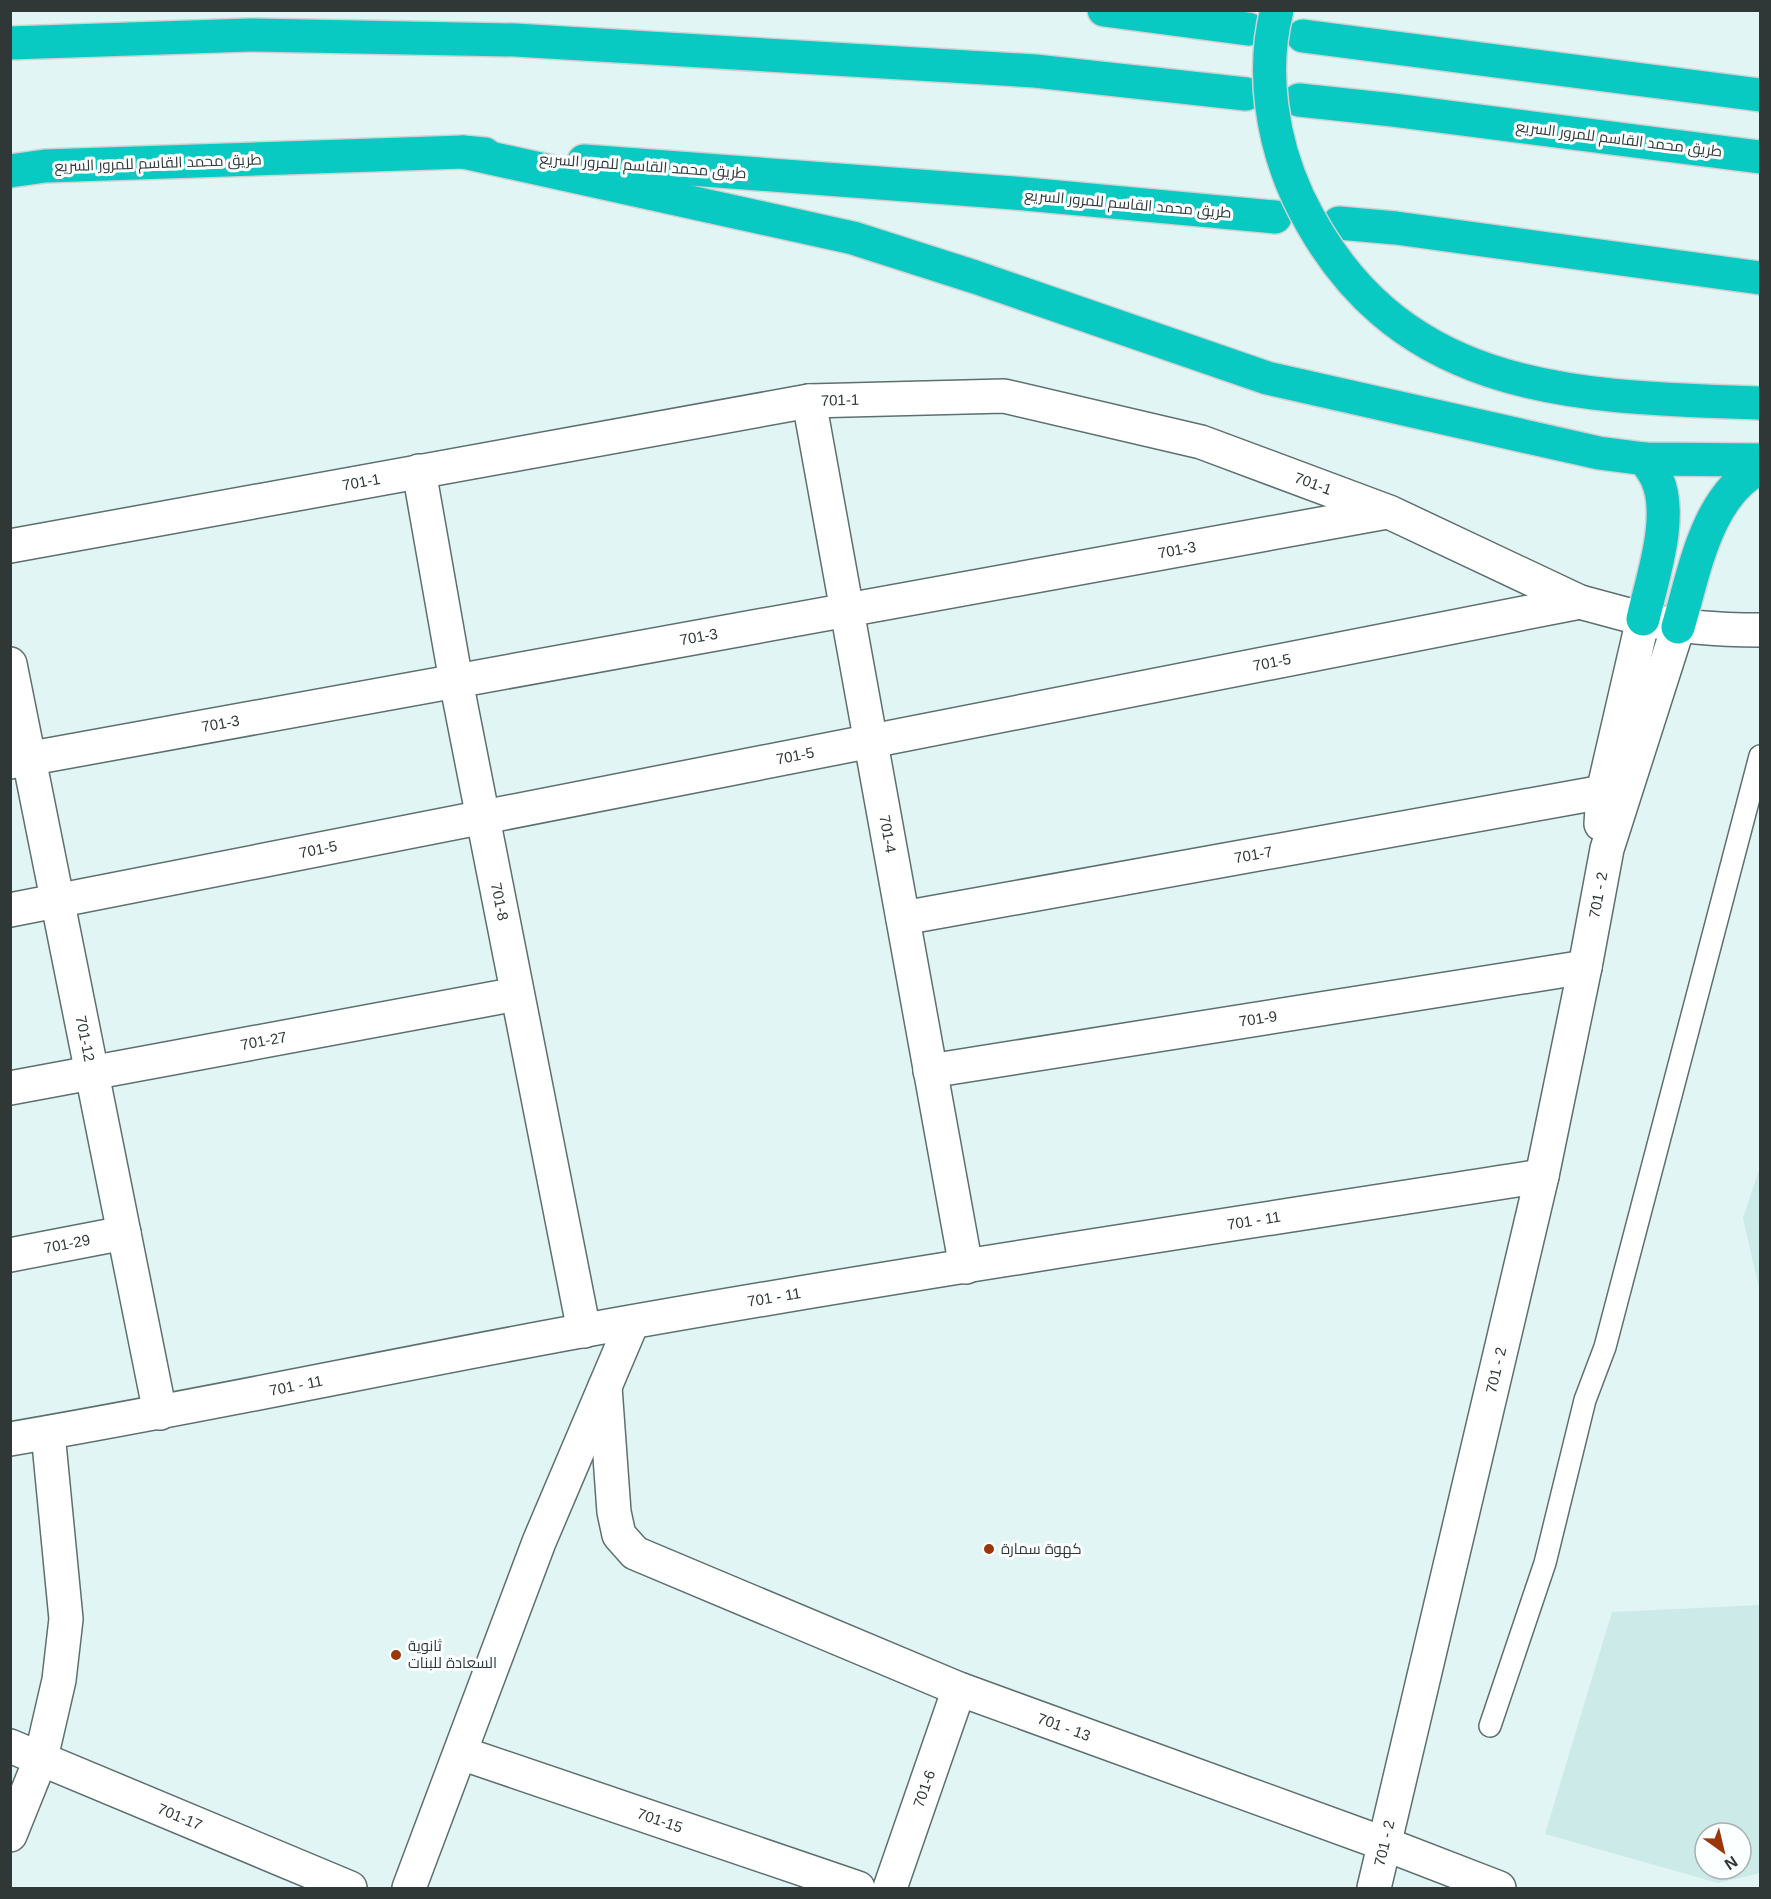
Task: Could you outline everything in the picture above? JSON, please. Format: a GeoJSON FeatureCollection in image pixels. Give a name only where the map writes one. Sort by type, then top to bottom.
{"type":"FeatureCollection","features":[{"type":"Feature","properties":{"kind":"highway"},"geometry":{"type":"LineString","coordinates":[[1104,10],[1248,29]]}},
{"type":"Feature","properties":{"kind":"highway"},"geometry":{"type":"LineString","coordinates":[[1276,10],[1271,57],[1271,96],[1277,135],[1291,181],[1312,225],[1339,266],[1372,302],[1409,333],[1481,368],[1519,381],[1558,389],[1646,398],[1761,403]]}},
{"type":"Feature","properties":{"kind":"highway"},"geometry":{"type":"LineString","coordinates":[[10,43],[250,35],[515,40],[1035,71],[1246,94]]}},
{"type":"Feature","properties":{"kind":"highway"},"geometry":{"type":"LineString","coordinates":[[1303,36],[1761,95]]}},
{"type":"Feature","properties":{"kind":"highway","name":"طريق محمد القاسم للمرور السريع"},"geometry":{"type":"LineString","coordinates":[[1299,100],[1761,157]]}},
{"type":"Feature","properties":{"kind":"highway"},"geometry":{"type":"LineString","coordinates":[[463,152],[853,238],[975,277],[1268,378],[1599,453],[1645,459],[1761,460]]}},
{"type":"Feature","properties":{"kind":"highway","name":"طريق محمد القاسم للمرور السريع"},"geometry":{"type":"LineString","coordinates":[[10,171],[45,166],[463,152],[1014,193],[1275,217]]}},
{"type":"Feature","properties":{"kind":"highway"},"geometry":{"type":"LineString","coordinates":[[1339,223],[1408,230],[1761,278]]}},
{"type":"Feature","properties":{"kind":"highway"},"geometry":{"type":"LineString","coordinates":[[1643,619],[1663,528],[1664,512],[1657,480],[1645,459]]}},
{"type":"Feature","properties":{"kind":"highway"},"geometry":{"type":"LineString","coordinates":[[1677,627],[1716,510],[1731,489],[1752,472],[1761,468]]}},
{"type":"Feature","properties":{"kind":"street","name":"701-1"},"geometry":{"type":"LineString","coordinates":[[10,546],[809,400],[1004,396],[1202,442],[1389,512],[1580,602],[1677,627],[1761,630]]}},
{"type":"Feature","properties":{"kind":"street","name":"701-4"},"geometry":{"type":"LineString","coordinates":[[809,400],[966,1267]]}},
{"type":"Feature","properties":{"kind":"street","name":"701-8"},"geometry":{"type":"LineString","coordinates":[[418,471],[456,681],[584,1331]]}},
{"type":"Feature","properties":{"kind":"street","name":"701-3"},"geometry":{"type":"LineString","coordinates":[[20,760],[1389,512]]}},
{"type":"Feature","properties":{"kind":"street","name":"701-5"},"geometry":{"type":"LineString","coordinates":[[10,910],[1580,602]]}},
{"type":"Feature","properties":{"kind":"street"},"geometry":{"type":"LineString","coordinates":[[1607,849],[1601,822],[1603,792],[1643,619]]}},
{"type":"Feature","properties":{"kind":"street"},"geometry":{"type":"LineString","coordinates":[[1607,849],[1677,627]]}},
{"type":"Feature","properties":{"kind":"street","name":"701-12"},"geometry":{"type":"LineString","coordinates":[[10,664],[20,760],[58,901],[160,1413]]}},
{"type":"Feature","properties":{"kind":"street","name":"701-7"},"geometry":{"type":"LineString","coordinates":[[903,918],[1603,792]]}},
{"type":"Feature","properties":{"kind":"street","name":"701 - 2"},"geometry":{"type":"LineString","coordinates":[[1374,1888],[1542,1176],[1607,849]]}},
{"type":"Feature","properties":{"kind":"street","name":"701-9"},"geometry":{"type":"LineString","coordinates":[[930,1071],[1585,967]]}},
{"type":"Feature","properties":{"kind":"street","name":"701-27"},"geometry":{"type":"LineString","coordinates":[[10,1088],[517,994]]}},
{"type":"Feature","properties":{"kind":"street","name":"701 - 11"},"geometry":{"type":"LineString","coordinates":[[10,1439],[160,1413],[584,1331],[966,1267],[1542,1176]]}},
{"type":"Feature","properties":{"kind":"street","name":"701-29"},"geometry":{"type":"LineString","coordinates":[[10,1255],[124,1233]]}},
{"type":"Feature","properties":{"kind":"street"},"geometry":{"type":"LineString","coordinates":[[409,1888],[539,1542],[632,1323]]}},
{"type":"Feature","properties":{"kind":"street","name":"701 - 13"},"geometry":{"type":"LineString","coordinates":[[605,1387],[614,1512],[619,1535],[635,1553],[959,1689],[1385,1844],[1499,1888]]}},
{"type":"Feature","properties":{"kind":"street"},"geometry":{"type":"LineString","coordinates":[[10,1834],[41,1758],[59,1680],[66,1619],[48,1433]]}},
{"type":"Feature","properties":{"kind":"street","name":"701-6"},"geometry":{"type":"LineString","coordinates":[[890,1888],[959,1689]]}},
{"type":"Feature","properties":{"kind":"street","name":"701-17"},"geometry":{"type":"LineString","coordinates":[[10,1746],[350,1888]]}},
{"type":"Feature","properties":{"kind":"street","name":"701-15"},"geometry":{"type":"LineString","coordinates":[[461,1753],[858,1888]]}},
{"type":"Feature","properties":{"kind":"lane"},"geometry":{"type":"LineString","coordinates":[[1490,1726],[1545,1563],[1585,1400],[1605,1347],[1761,756]]}},
{"type":"Feature","properties":{"kind":"shaded area"},"geometry":{"type":"Polygon","coordinates":[[[1760,1167],[1760,1292],[1743,1218],[1760,1167]]]}},
{"type":"Feature","properties":{"kind":"shaded area"},"geometry":{"type":"Polygon","coordinates":[[[1760,1605],[1760,1873],[1753,1875],[1753,1821],[1693,1821],[1693,1876],[1545,1834],[1612,1612],[1760,1605]]]}},
{"type":"Feature","properties":{"kind":"place","name":"كهوة سمارة"},"geometry":{"type":"Point","coordinates":[989,1549]}},
{"type":"Feature","properties":{"kind":"place","name":"ثانوية السعادة للبنات"},"geometry":{"type":"Point","coordinates":[396,1655]}}]}
